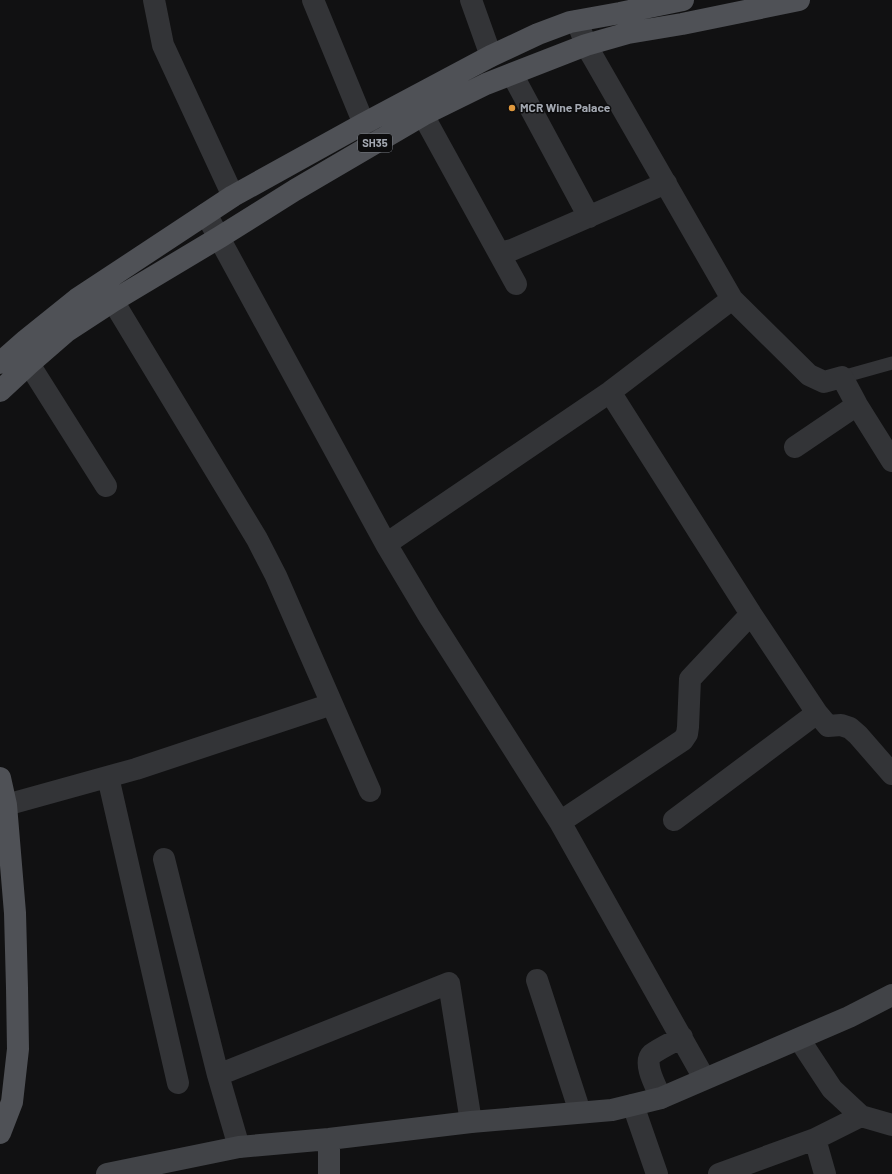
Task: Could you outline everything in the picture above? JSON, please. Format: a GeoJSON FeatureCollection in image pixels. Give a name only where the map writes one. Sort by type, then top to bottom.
{"type":"FeatureCollection","features":[{"type":"Feature","properties":{"kind":"main road","name":"SH35"},"geometry":{"type":"LineString","coordinates":[[0,363],[77,299],[233,196],[363,124],[492,56],[538,34],[618,7],[684,0]]}},
{"type":"Feature","properties":{"kind":"main road","name":"SH35"},"geometry":{"type":"LineString","coordinates":[[0,391],[67,331],[113,301],[295,190],[423,115],[486,84],[586,45],[628,34],[799,0]]}},
{"type":"Feature","properties":{"kind":"main road"},"geometry":{"type":"LineString","coordinates":[[0,778],[6,805],[15,913],[18,1049],[12,1102],[0,1133]]}},
{"type":"Feature","properties":{"kind":"street"},"geometry":{"type":"LineString","coordinates":[[154,0],[163,44],[233,196]]}},
{"type":"Feature","properties":{"kind":"street"},"geometry":{"type":"LineString","coordinates":[[313,0],[363,124],[373,145]]}},
{"type":"Feature","properties":{"kind":"street"},"geometry":{"type":"LineString","coordinates":[[471,0],[492,56]]}},
{"type":"Feature","properties":{"kind":"street"},"geometry":{"type":"LineString","coordinates":[[618,7],[628,34]]}},
{"type":"Feature","properties":{"kind":"street"},"geometry":{"type":"LineString","coordinates":[[577,21],[586,45],[732,299],[809,375],[824,382],[842,377],[857,405],[892,461]]}},
{"type":"Feature","properties":{"kind":"street"},"geometry":{"type":"LineString","coordinates":[[512,74],[589,217]]}},
{"type":"Feature","properties":{"kind":"street"},"geometry":{"type":"LineString","coordinates":[[423,115],[516,284]]}},
{"type":"Feature","properties":{"kind":"street"},"geometry":{"type":"LineString","coordinates":[[499,253],[512,250],[666,183]]}},
{"type":"Feature","properties":{"kind":"street"},"geometry":{"type":"LineString","coordinates":[[206,214],[220,237],[386,544],[429,616],[560,822],[682,1036],[704,1078]]}},
{"type":"Feature","properties":{"kind":"street"},"geometry":{"type":"LineString","coordinates":[[386,544],[610,392],[732,299]]}},
{"type":"Feature","properties":{"kind":"street"},"geometry":{"type":"LineString","coordinates":[[113,301],[257,538],[276,576],[370,791]]}},
{"type":"Feature","properties":{"kind":"street"},"geometry":{"type":"LineString","coordinates":[[29,364],[106,486]]}},
{"type":"Feature","properties":{"kind":"street"},"geometry":{"type":"LineString","coordinates":[[610,392],[751,614],[817,714],[828,726],[841,725],[850,728],[892,774]]}},
{"type":"Feature","properties":{"kind":"street"},"geometry":{"type":"LineString","coordinates":[[795,447],[857,405]]}},
{"type":"Feature","properties":{"kind":"street"},"geometry":{"type":"LineString","coordinates":[[560,822],[682,740],[687,734],[688,727],[690,679],[751,614]]}},
{"type":"Feature","properties":{"kind":"street"},"geometry":{"type":"LineString","coordinates":[[6,805],[136,769],[332,704]]}},
{"type":"Feature","properties":{"kind":"street"},"geometry":{"type":"LineString","coordinates":[[674,820],[817,714]]}},
{"type":"Feature","properties":{"kind":"street"},"geometry":{"type":"LineString","coordinates":[[108,777],[178,1083]]}},
{"type":"Feature","properties":{"kind":"street"},"geometry":{"type":"LineString","coordinates":[[164,859],[218,1075],[239,1146]]}},
{"type":"Feature","properties":{"kind":"street"},"geometry":{"type":"LineString","coordinates":[[538,980],[580,1112]]}},
{"type":"Feature","properties":{"kind":"street"},"geometry":{"type":"LineString","coordinates":[[218,1075],[450,983],[471,1122]]}},
{"type":"Feature","properties":{"kind":"street"},"geometry":{"type":"LineString","coordinates":[[107,1174],[239,1146],[329,1139],[471,1122],[612,1110],[661,1098],[704,1078],[848,1017],[892,995]]}},
{"type":"Feature","properties":{"kind":"street"},"geometry":{"type":"LineString","coordinates":[[661,1098],[648,1064],[651,1055],[682,1036]]}},
{"type":"Feature","properties":{"kind":"street"},"geometry":{"type":"LineString","coordinates":[[799,1038],[832,1089],[861,1116],[892,1125]]}},
{"type":"Feature","properties":{"kind":"street"},"geometry":{"type":"LineString","coordinates":[[633,1105],[657,1174]]}},
{"type":"Feature","properties":{"kind":"street"},"geometry":{"type":"LineString","coordinates":[[719,1174],[815,1139],[861,1116]]}},
{"type":"Feature","properties":{"kind":"street"},"geometry":{"type":"LineString","coordinates":[[329,1139],[329,1174]]}},
{"type":"Feature","properties":{"kind":"street"},"geometry":{"type":"LineString","coordinates":[[815,1139],[825,1174]]}},
{"type":"Feature","properties":{"kind":"lane"},"geometry":{"type":"LineString","coordinates":[[842,377],[892,363]]}},
{"type":"Feature","properties":{"kind":"place","name":"MCR Wine Palace"},"geometry":{"type":"Point","coordinates":[512,108]}}]}
